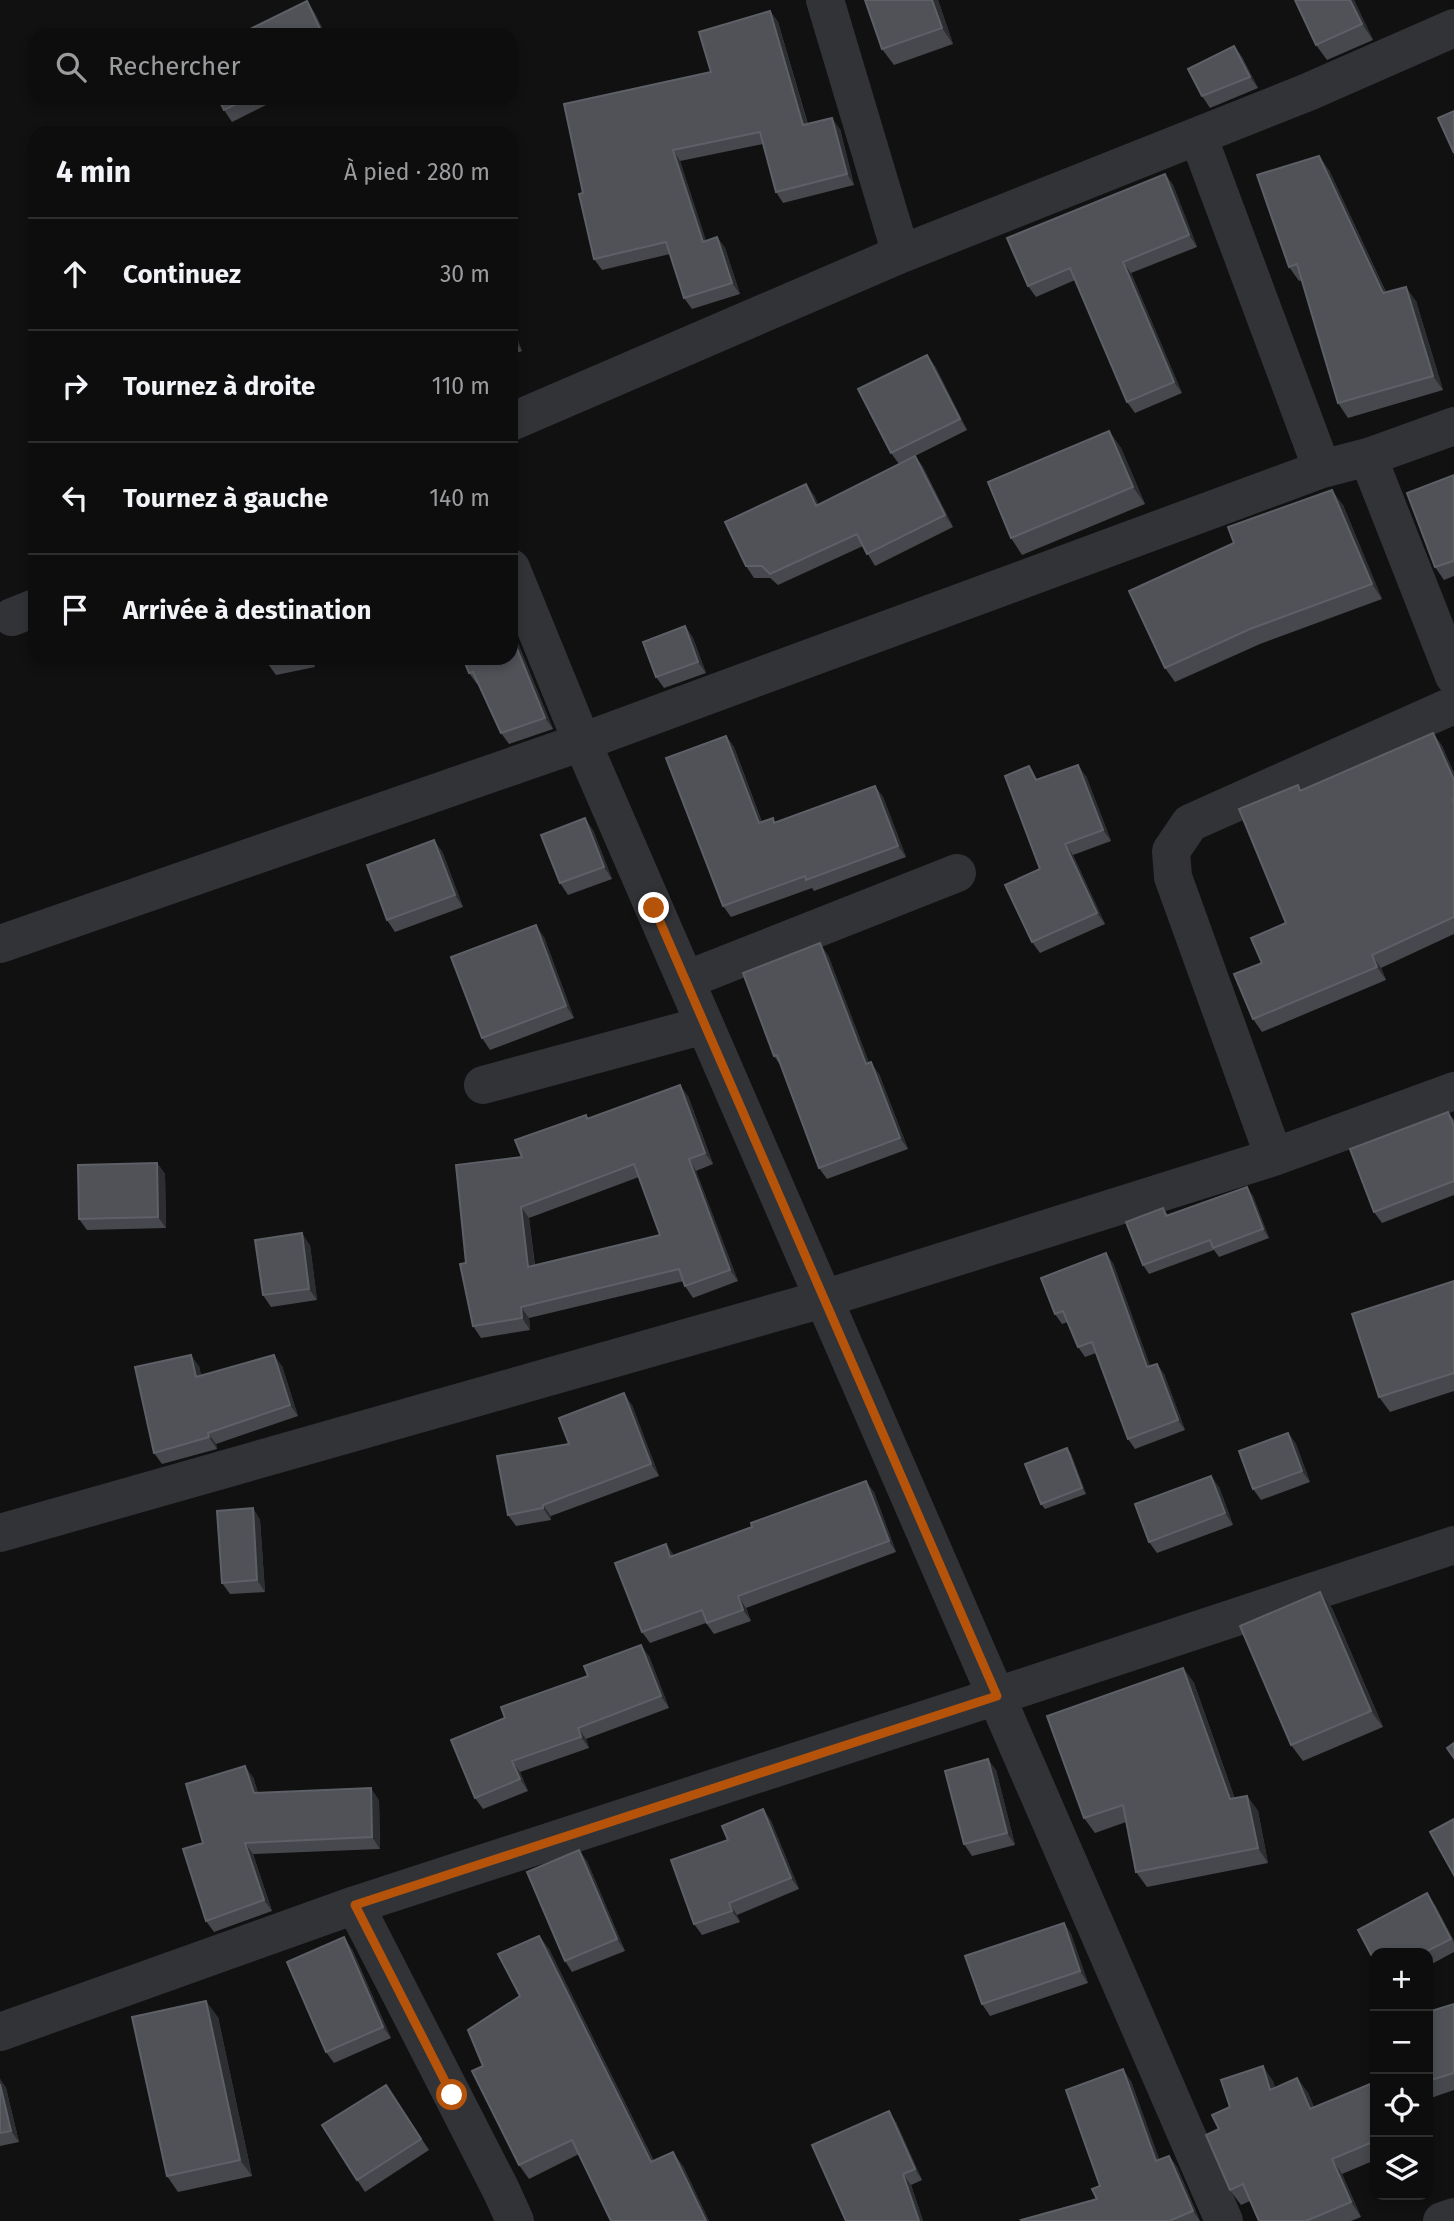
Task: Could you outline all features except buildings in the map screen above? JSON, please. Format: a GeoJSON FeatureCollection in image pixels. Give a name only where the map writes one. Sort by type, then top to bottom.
{"type":"FeatureCollection","features":[{"type":"Feature","properties":{"kind":"street"},"geometry":{"type":"LineString","coordinates":[[825,0],[901,254]]}},
{"type":"Feature","properties":{"kind":"street"},"geometry":{"type":"LineString","coordinates":[[518,419],[901,254],[1308,92],[1454,28]]}},
{"type":"Feature","properties":{"kind":"street"},"geometry":{"type":"LineString","coordinates":[[1198,136],[1322,469]]}},
{"type":"Feature","properties":{"kind":"street"},"geometry":{"type":"LineString","coordinates":[[0,944],[582,742],[1322,469],[1368,457],[1454,426]]}},
{"type":"Feature","properties":{"kind":"street"},"geometry":{"type":"LineString","coordinates":[[1368,457],[1454,676]]}},
{"type":"Feature","properties":{"kind":"street"},"geometry":{"type":"LineString","coordinates":[[518,585],[582,742],[1224,2221]]}},
{"type":"Feature","properties":{"kind":"street"},"geometry":{"type":"LineString","coordinates":[[1274,1157],[1173,877],[1171,851],[1190,824],[1454,705]]}},
{"type":"Feature","properties":{"kind":"street"},"geometry":{"type":"LineString","coordinates":[[686,980],[957,873]]}},
{"type":"Feature","properties":{"kind":"street"},"geometry":{"type":"LineString","coordinates":[[482,1085],[705,1025]]}},
{"type":"Feature","properties":{"kind":"street"},"geometry":{"type":"LineString","coordinates":[[0,1533],[823,1299],[1274,1157],[1454,1091]]}},
{"type":"Feature","properties":{"kind":"street"},"geometry":{"type":"LineString","coordinates":[[0,2032],[355,1905],[1454,1545]]}},
{"type":"Feature","properties":{"kind":"street"},"geometry":{"type":"LineString","coordinates":[[355,1905],[515,2221]]}},
{"type":"Feature","properties":{"kind":"street"},"geometry":{"type":"LineString","coordinates":[[1442,2221],[1454,2217]]}},
{"type":"Feature","properties":{"kind":"route"},"geometry":{"type":"LineString","coordinates":[[452,2095],[355,1905],[997,1696],[654,908]]}}]}
